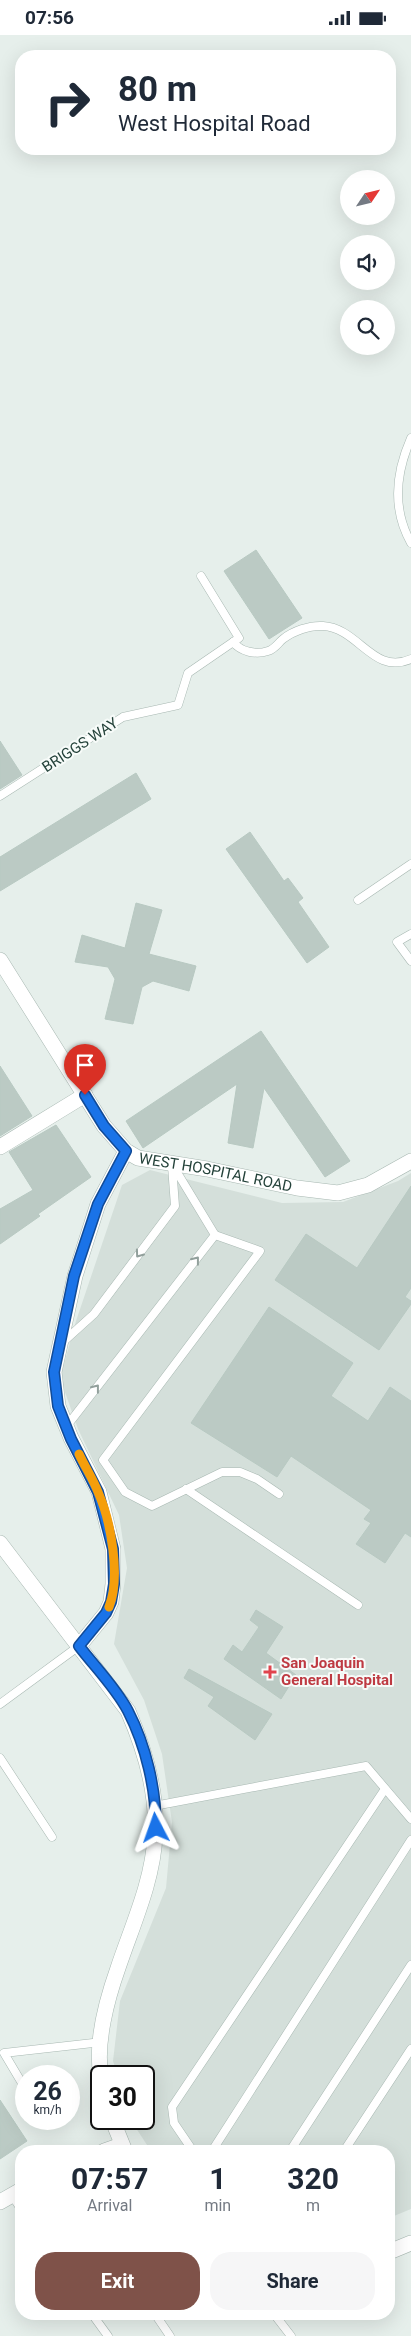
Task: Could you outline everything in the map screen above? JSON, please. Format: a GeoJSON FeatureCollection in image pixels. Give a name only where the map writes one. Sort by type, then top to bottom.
{"type":"FeatureCollection","features":[{"type":"Feature","properties":{"kind":"street"},"geometry":{"type":"LineString","coordinates":[[0,960],[104,1126],[126,1151]]}},
{"type":"Feature","properties":{"kind":"street"},"geometry":{"type":"LineString","coordinates":[[0,1147],[85,1095]]}},
{"type":"Feature","properties":{"kind":"street","name":"WEST HOSPITAL ROAD"},"geometry":{"type":"LineString","coordinates":[[79,1646],[106,1613],[111,1602],[114,1584],[113,1549],[98,1492],[66,1427],[58,1406],[54,1372],[74,1276],[98,1204],[126,1151],[138,1158],[207,1169],[297,1188],[338,1193],[368,1185],[411,1161]]}},
{"type":"Feature","properties":{"kind":"street"},"geometry":{"type":"LineString","coordinates":[[0,1543],[128,1711],[141,1743],[151,1779],[155,1838],[148,1879],[109,1995],[102,2042],[101,2065]]}},
{"type":"Feature","properties":{"kind":"street"},"geometry":{"type":"LineString","coordinates":[[116,2130],[122,2145]]}},
{"type":"Feature","properties":{"kind":"street"},"geometry":{"type":"LineString","coordinates":[[395,2250],[411,2243]]}},
{"type":"Feature","properties":{"kind":"lane"},"geometry":{"type":"LineString","coordinates":[[411,438],[398,481],[397,507],[401,523],[411,543]]}},
{"type":"Feature","properties":{"kind":"lane"},"geometry":{"type":"LineString","coordinates":[[201,576],[239,637],[233,642],[236,646],[252,653],[269,651],[294,632],[320,625],[338,628],[347,633],[382,661],[401,662],[411,659]]}},
{"type":"Feature","properties":{"kind":"lane","name":"BRIGGS WAY"},"geometry":{"type":"LineString","coordinates":[[0,797],[123,717],[178,705],[188,673],[233,642]]}},
{"type":"Feature","properties":{"kind":"lane"},"geometry":{"type":"LineString","coordinates":[[358,900],[411,864]]}},
{"type":"Feature","properties":{"kind":"lane"},"geometry":{"type":"LineString","coordinates":[[411,934],[397,943],[411,961]]}},
{"type":"Feature","properties":{"kind":"lane"},"geometry":{"type":"LineString","coordinates":[[172,1164],[215,1235],[260,1251],[104,1460],[125,1492],[152,1506],[222,1471],[240,1472],[257,1479],[279,1494]]}},
{"type":"Feature","properties":{"kind":"lane"},"geometry":{"type":"LineString","coordinates":[[60,1344],[94,1314],[174,1205],[172,1164]]}},
{"type":"Feature","properties":{"kind":"lane"},"geometry":{"type":"LineString","coordinates":[[66,1427],[215,1235]]}},
{"type":"Feature","properties":{"kind":"lane"},"geometry":{"type":"LineString","coordinates":[[186,1489],[358,1605]]}},
{"type":"Feature","properties":{"kind":"lane"},"geometry":{"type":"LineString","coordinates":[[0,1704],[79,1646]]}},
{"type":"Feature","properties":{"kind":"lane"},"geometry":{"type":"LineString","coordinates":[[0,1757],[52,1837]]}},
{"type":"Feature","properties":{"kind":"lane"},"geometry":{"type":"LineString","coordinates":[[154,1806],[366,1766],[411,1819]]}},
{"type":"Feature","properties":{"kind":"lane"},"geometry":{"type":"LineString","coordinates":[[189,2145],[174,2123],[172,2107],[385,1789]]}},
{"type":"Feature","properties":{"kind":"lane"},"geometry":{"type":"LineString","coordinates":[[216,2145],[411,1840]]}},
{"type":"Feature","properties":{"kind":"lane"},"geometry":{"type":"LineString","coordinates":[[294,2145],[411,1965]]}},
{"type":"Feature","properties":{"kind":"lane"},"geometry":{"type":"LineString","coordinates":[[15,2072],[4,2053],[102,2042]]}},
{"type":"Feature","properties":{"kind":"lane"},"geometry":{"type":"LineString","coordinates":[[348,2145],[411,2049]]}},
{"type":"Feature","properties":{"kind":"lane"},"geometry":{"type":"LineString","coordinates":[[96,2320],[108,2336]]}},
{"type":"Feature","properties":{"kind":"lane"},"geometry":{"type":"LineString","coordinates":[[159,2320],[170,2336]]}},
{"type":"Feature","properties":{"kind":"lane"},"geometry":{"type":"LineString","coordinates":[[278,2320],[290,2336]]}},
{"type":"Feature","properties":{"kind":"shaded area","name":"San Joaquin General Hospital"},"geometry":{"type":"Polygon","coordinates":[[[150,1170],[282,1203],[343,1202],[398,1181],[411,1173],[411,2209],[395,2216],[395,2145],[147,2145],[137,2130],[155,2130],[155,2065],[114,2065],[113,2061],[120,2001],[166,1888],[172,1822],[162,1754],[144,1700],[114,1644],[127,1568],[119,1515],[78,1429],[60,1378],[76,1321],[122,1185],[150,1170]]]}},
{"type":"Feature","properties":{"kind":"building"},"geometry":{"type":"Polygon","coordinates":[[[256,550],[302,618],[269,639],[224,571],[256,550]]]}},
{"type":"Feature","properties":{"kind":"building"},"geometry":{"type":"Polygon","coordinates":[[[0,741],[22,775],[0,789],[0,741]]]}},
{"type":"Feature","properties":{"kind":"building"},"geometry":{"type":"Polygon","coordinates":[[[136,773],[151,799],[0,891],[0,857],[136,773]]]}},
{"type":"Feature","properties":{"kind":"building"},"geometry":{"type":"Polygon","coordinates":[[[250,832],[284,881],[288,878],[303,898],[298,902],[329,947],[307,963],[226,849],[250,832]]]}},
{"type":"Feature","properties":{"kind":"building"},"geometry":{"type":"Polygon","coordinates":[[[136,903],[162,910],[149,954],[196,966],[189,991],[153,981],[142,987],[133,1024],[105,1019],[115,979],[108,967],[75,962],[82,935],[125,948],[136,903]]]}},
{"type":"Feature","properties":{"kind":"building"},"geometry":{"type":"Polygon","coordinates":[[[261,1031],[350,1161],[325,1177],[264,1088],[253,1148],[228,1143],[237,1084],[143,1148],[126,1121],[261,1031]]]}},
{"type":"Feature","properties":{"kind":"building"},"geometry":{"type":"Polygon","coordinates":[[[0,1066],[32,1116],[0,1136],[0,1066]]]}},
{"type":"Feature","properties":{"kind":"building"},"geometry":{"type":"Polygon","coordinates":[[[56,1125],[91,1177],[38,1214],[40,1216],[0,1244],[0,1209],[33,1190],[9,1152],[56,1125]]]}},
{"type":"Feature","properties":{"kind":"building"},"geometry":{"type":"Polygon","coordinates":[[[411,1186],[411,1288],[405,1297],[411,1301],[411,1304],[379,1350],[275,1280],[306,1234],[357,1268],[411,1186]]]}},
{"type":"Feature","properties":{"kind":"building"},"geometry":{"type":"Polygon","coordinates":[[[269,1307],[353,1363],[331,1396],[368,1421],[390,1387],[411,1401],[411,1537],[405,1533],[385,1563],[356,1544],[371,1523],[364,1519],[371,1510],[291,1456],[277,1477],[191,1423],[269,1307]]]}},
{"type":"Feature","properties":{"kind":"building"},"geometry":{"type":"Polygon","coordinates":[[[256,1610],[283,1627],[266,1653],[296,1675],[281,1699],[224,1659],[233,1645],[242,1652],[259,1627],[250,1620],[256,1610]]]}},
{"type":"Feature","properties":{"kind":"building"},"geometry":{"type":"Polygon","coordinates":[[[189,1669],[272,1714],[255,1740],[208,1706],[214,1697],[184,1678],[189,1669]]]}},
{"type":"Feature","properties":{"kind":"building"},"geometry":{"type":"Polygon","coordinates":[[[0,2100],[15,2123],[15,2130],[20,2130],[27,2141],[21,2145],[15,2145],[15,2149],[0,2159],[0,2100]]]}},
{"type":"Feature","properties":{"kind":"slow traffic"},"geometry":{"type":"LineString","coordinates":[[79,1454],[98,1492],[113,1549],[114,1584],[109,1607]]}},
{"type":"Feature","properties":{"kind":"place","name":"San Joaquin General Hospital"},"geometry":{"type":"Point","coordinates":[270,1672]}},
{"type":"Feature","properties":{"kind":"route"},"geometry":{"type":"LineString","coordinates":[[85,1095],[104,1126],[126,1151],[98,1204],[74,1276],[54,1372],[58,1406],[71,1439],[98,1492],[113,1549],[114,1584],[111,1602],[106,1613],[79,1646],[128,1711],[141,1743],[151,1779],[156,1828]]}}]}
